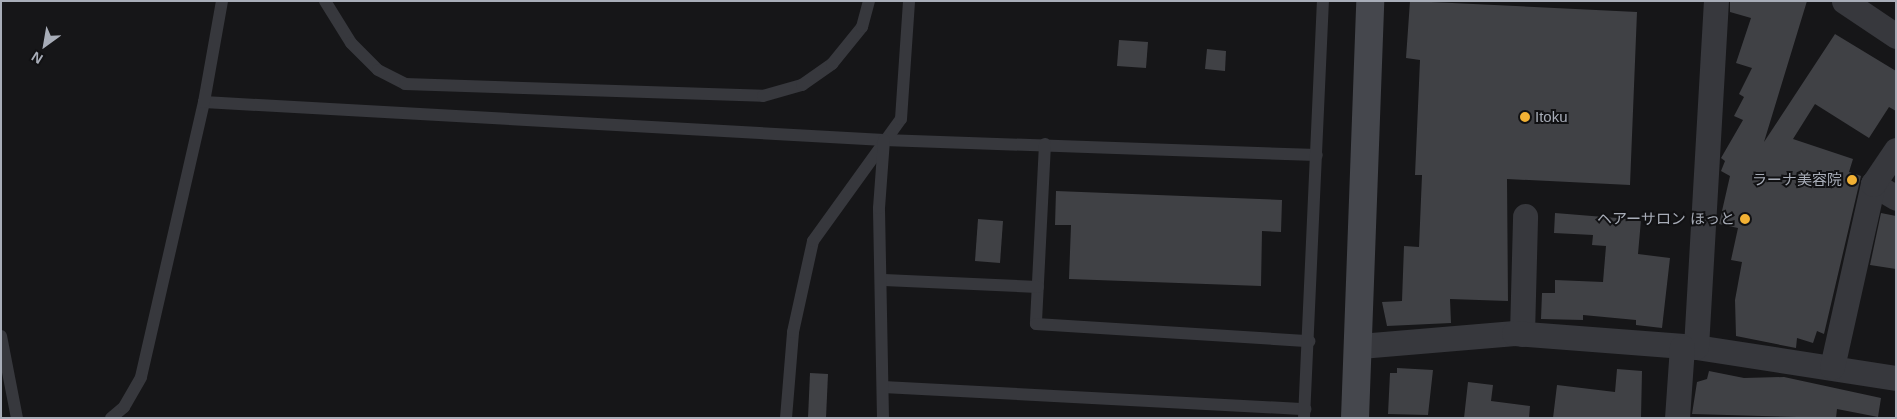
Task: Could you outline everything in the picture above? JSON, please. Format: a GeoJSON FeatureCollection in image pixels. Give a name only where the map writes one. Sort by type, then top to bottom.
{"type":"FeatureCollection","features":[{"type":"Feature","properties":{"kind":"street"},"geometry":{"type":"LineString","coordinates":[[1355,418],[1360,346],[1370,1]]}},
{"type":"Feature","properties":{"kind":"street"},"geometry":{"type":"LineString","coordinates":[[1677,418],[1689,347],[1716,1]]}},
{"type":"Feature","properties":{"kind":"street"},"geometry":{"type":"LineString","coordinates":[[1844,1],[1896,36]]}},
{"type":"Feature","properties":{"kind":"street"},"geometry":{"type":"LineString","coordinates":[[1832,367],[1873,184],[1896,150]]}},
{"type":"Feature","properties":{"kind":"street"},"geometry":{"type":"LineString","coordinates":[[1873,184],[1896,198]]}},
{"type":"Feature","properties":{"kind":"street"},"geometry":{"type":"LineString","coordinates":[[1522,334],[1526,216]]}},
{"type":"Feature","properties":{"kind":"street"},"geometry":{"type":"LineString","coordinates":[[1360,346],[1522,334],[1689,347],[1896,378]]}},
{"type":"Feature","properties":{"kind":"lane"},"geometry":{"type":"LineString","coordinates":[[111,418],[124,407],[141,377],[204,102],[222,1]]}},
{"type":"Feature","properties":{"kind":"lane"},"geometry":{"type":"LineString","coordinates":[[325,1],[351,43],[378,70],[405,84],[763,96],[802,85],[832,64],[862,27],[869,1]]}},
{"type":"Feature","properties":{"kind":"lane"},"geometry":{"type":"LineString","coordinates":[[786,418],[793,332],[814,241],[884,140],[901,119],[908,1]]}},
{"type":"Feature","properties":{"kind":"lane"},"geometry":{"type":"LineString","coordinates":[[883,387],[1304,413],[1309,341],[1322,1]]}},
{"type":"Feature","properties":{"kind":"lane"},"geometry":{"type":"LineString","coordinates":[[204,102],[884,140],[1044,144],[1317,155]]}},
{"type":"Feature","properties":{"kind":"lane"},"geometry":{"type":"LineString","coordinates":[[883,418],[884,280],[879,208],[884,140]]}},
{"type":"Feature","properties":{"kind":"lane"},"geometry":{"type":"LineString","coordinates":[[1044,144],[1036,324],[1309,341]]}},
{"type":"Feature","properties":{"kind":"lane"},"geometry":{"type":"LineString","coordinates":[[884,280],[1038,287]]}},
{"type":"Feature","properties":{"kind":"lane"},"geometry":{"type":"LineString","coordinates":[[1,336],[17,418]]}},
{"type":"Feature","properties":{"kind":"building","name":"Itoku"},"geometry":{"type":"Polygon","coordinates":[[[1410,1],[1637,12],[1630,185],[1507,179],[1508,301],[1450,299],[1451,323],[1387,326],[1382,302],[1402,301],[1404,246],[1419,247],[1422,175],[1415,175],[1420,60],[1406,58],[1410,1]]]}},
{"type":"Feature","properties":{"kind":"building"},"geometry":{"type":"Polygon","coordinates":[[[1730,1],[1807,1],[1764,142],[1835,34],[1896,71],[1896,111],[1889,107],[1869,138],[1815,104],[1793,139],[1853,159],[1849,172],[1861,176],[1824,334],[1817,331],[1813,343],[1797,338],[1796,348],[1736,336],[1735,300],[1742,262],[1731,260],[1738,228],[1719,224],[1730,176],[1721,171],[1725,161],[1721,158],[1743,120],[1734,116],[1744,97],[1739,94],[1752,68],[1736,63],[1751,18],[1730,12],[1730,1]]]}},
{"type":"Feature","properties":{"kind":"building"},"geometry":{"type":"Polygon","coordinates":[[[1119,40],[1148,42],[1146,68],[1117,66],[1119,40]]]}},
{"type":"Feature","properties":{"kind":"building"},"geometry":{"type":"Polygon","coordinates":[[[1207,49],[1226,51],[1225,71],[1205,69],[1207,49]]]}},
{"type":"Feature","properties":{"kind":"building"},"geometry":{"type":"Polygon","coordinates":[[[1056,191],[1282,200],[1281,232],[1262,231],[1261,286],[1069,279],[1071,225],[1055,225],[1056,191]]]}},
{"type":"Feature","properties":{"kind":"building"},"geometry":{"type":"Polygon","coordinates":[[[1555,213],[1641,220],[1638,254],[1670,258],[1662,328],[1636,325],[1636,320],[1583,315],[1583,320],[1541,319],[1542,293],[1555,293],[1555,280],[1603,282],[1606,246],[1592,245],[1593,235],[1554,233],[1555,213]]]}},
{"type":"Feature","properties":{"kind":"building"},"geometry":{"type":"Polygon","coordinates":[[[1881,213],[1896,216],[1896,269],[1870,265],[1881,213]]]}},
{"type":"Feature","properties":{"kind":"building"},"geometry":{"type":"Polygon","coordinates":[[[978,219],[1003,221],[1000,263],[975,261],[978,219]]]}},
{"type":"Feature","properties":{"kind":"building"},"geometry":{"type":"Polygon","coordinates":[[[1397,368],[1433,370],[1428,415],[1388,414],[1390,373],[1397,373],[1397,368]]]}},
{"type":"Feature","properties":{"kind":"building"},"geometry":{"type":"Polygon","coordinates":[[[1617,369],[1642,371],[1641,418],[1553,418],[1557,385],[1615,392],[1617,369]]]}},
{"type":"Feature","properties":{"kind":"building"},"geometry":{"type":"Polygon","coordinates":[[[1709,371],[1744,378],[1784,377],[1881,398],[1878,417],[1837,409],[1836,418],[1692,414],[1697,382],[1707,379],[1709,371]]]}},
{"type":"Feature","properties":{"kind":"building"},"geometry":{"type":"Polygon","coordinates":[[[810,373],[828,374],[826,418],[808,418],[810,373]]]}},
{"type":"Feature","properties":{"kind":"building"},"geometry":{"type":"Polygon","coordinates":[[[1468,382],[1493,385],[1491,401],[1530,406],[1529,418],[1464,418],[1468,382]]]}},
{"type":"Feature","properties":{"kind":"place","name":"Itoku"},"geometry":{"type":"Point","coordinates":[1525,117]}},
{"type":"Feature","properties":{"kind":"place","name":"ラーナ美容院"},"geometry":{"type":"Point","coordinates":[1852,180]}},
{"type":"Feature","properties":{"kind":"place","name":"ヘアーサロン ほっと"},"geometry":{"type":"Point","coordinates":[1745,219]}}]}
